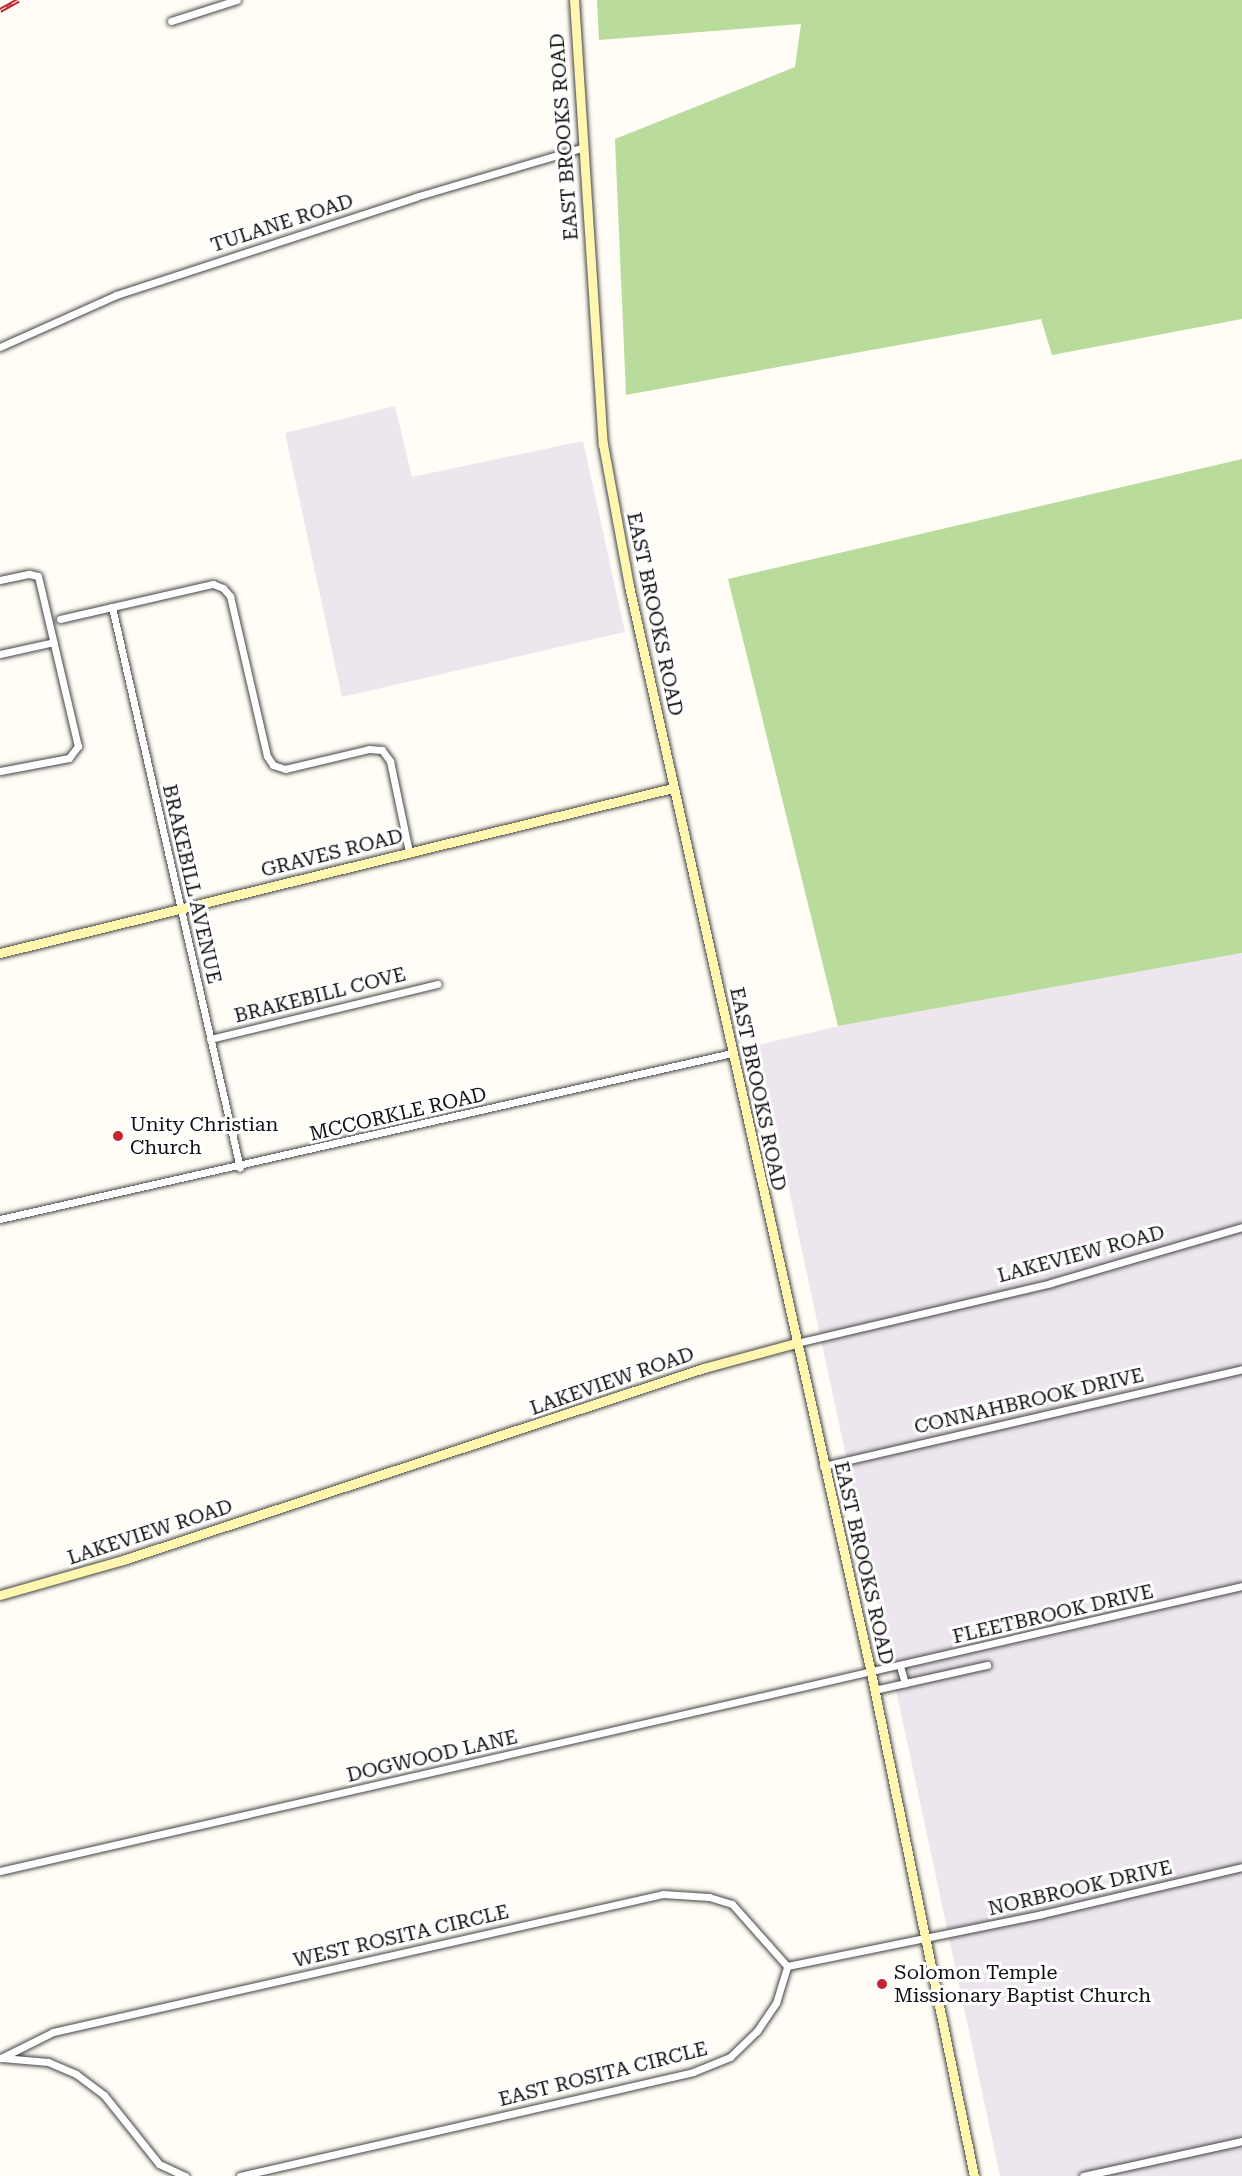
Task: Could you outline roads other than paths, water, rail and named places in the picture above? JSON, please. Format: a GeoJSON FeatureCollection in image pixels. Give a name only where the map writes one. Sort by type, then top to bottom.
{"type":"FeatureCollection","features":[{"type":"Feature","properties":{"kind":"main road","name":"EAST BROOKS ROAD"},"geometry":{"type":"LineString","coordinates":[[574,0],[581,148],[603,444],[628,586],[871,1673],[974,2176]]}},
{"type":"Feature","properties":{"kind":"main road","name":"GRAVES ROAD"},"geometry":{"type":"LineString","coordinates":[[0,950],[181,909],[673,788]]}},
{"type":"Feature","properties":{"kind":"main road","name":"LAKEVIEW ROAD"},"geometry":{"type":"LineString","coordinates":[[0,1595],[285,1508],[704,1368],[796,1343]]}},
{"type":"Feature","properties":{"kind":"street"},"geometry":{"type":"LineString","coordinates":[[171,21],[237,0]]}},
{"type":"Feature","properties":{"kind":"street","name":"TULANE ROAD"},"geometry":{"type":"LineString","coordinates":[[0,348],[116,295],[415,197],[581,148]]}},
{"type":"Feature","properties":{"kind":"street"},"geometry":{"type":"LineString","coordinates":[[0,580],[28,574],[38,576],[78,746],[69,759],[0,771]]}},
{"type":"Feature","properties":{"kind":"street"},"geometry":{"type":"LineString","coordinates":[[60,619],[213,584],[223,588],[230,596],[267,756],[273,765],[285,768],[369,749],[382,750],[390,761],[409,852]]}},
{"type":"Feature","properties":{"kind":"street","name":"BRAKEBILL AVENUE"},"geometry":{"type":"LineString","coordinates":[[112,607],[240,1168]]}},
{"type":"Feature","properties":{"kind":"street"},"geometry":{"type":"LineString","coordinates":[[0,654],[54,642]]}},
{"type":"Feature","properties":{"kind":"street","name":"BRAKEBILL COVE"},"geometry":{"type":"LineString","coordinates":[[210,1039],[437,984]]}},
{"type":"Feature","properties":{"kind":"street","name":"MCCORKLE ROAD"},"geometry":{"type":"LineString","coordinates":[[0,1219],[240,1168],[732,1053]]}},
{"type":"Feature","properties":{"kind":"street","name":"LAKEVIEW ROAD"},"geometry":{"type":"LineString","coordinates":[[796,1343],[1051,1283],[1242,1227]]}},
{"type":"Feature","properties":{"kind":"street","name":"CONNAHBROOK DRIVE"},"geometry":{"type":"LineString","coordinates":[[823,1466],[1242,1369]]}},
{"type":"Feature","properties":{"kind":"street","name":"FLEETBROOK DRIVE"},"geometry":{"type":"LineString","coordinates":[[871,1673],[1242,1586]]}},
{"type":"Feature","properties":{"kind":"street"},"geometry":{"type":"LineString","coordinates":[[874,1690],[987,1665]]}},
{"type":"Feature","properties":{"kind":"street"},"geometry":{"type":"LineString","coordinates":[[900,1666],[905,1683]]}},
{"type":"Feature","properties":{"kind":"street","name":"DOGWOOD LANE"},"geometry":{"type":"LineString","coordinates":[[0,1871],[871,1673]]}},
{"type":"Feature","properties":{"kind":"street","name":"NORBROOK DRIVE"},"geometry":{"type":"LineString","coordinates":[[924,1938],[1242,1867]]}},
{"type":"Feature","properties":{"kind":"street","name":"WEST ROSITA CIRCLE"},"geometry":{"type":"LineString","coordinates":[[1,2058],[53,2032],[663,1894],[709,1898],[732,1904],[787,1966]]}},
{"type":"Feature","properties":{"kind":"street"},"geometry":{"type":"LineString","coordinates":[[787,1966],[924,1938]]}},
{"type":"Feature","properties":{"kind":"street","name":"EAST ROSITA CIRCLE"},"geometry":{"type":"LineString","coordinates":[[240,2176],[693,2072],[730,2057],[757,2031],[776,2003],[787,1966]]}},
{"type":"Feature","properties":{"kind":"street"},"geometry":{"type":"LineString","coordinates":[[1,2058],[48,2062],[76,2074],[104,2095],[159,2164],[185,2176]]}},
{"type":"Feature","properties":{"kind":"street"},"geometry":{"type":"LineString","coordinates":[[1083,2176],[1242,2141]]}},
{"type":"Feature","properties":{"kind":"railway"},"geometry":{"type":"LineString","coordinates":[[0,10],[18,0]]}},
{"type":"Feature","properties":{"kind":"place","name":"Unity Christian Church"},"geometry":{"type":"Point","coordinates":[118,1136]}},
{"type":"Feature","properties":{"kind":"place","name":"Solomon Temple Missionary Baptist Church"},"geometry":{"type":"Point","coordinates":[882,1984]}}]}
